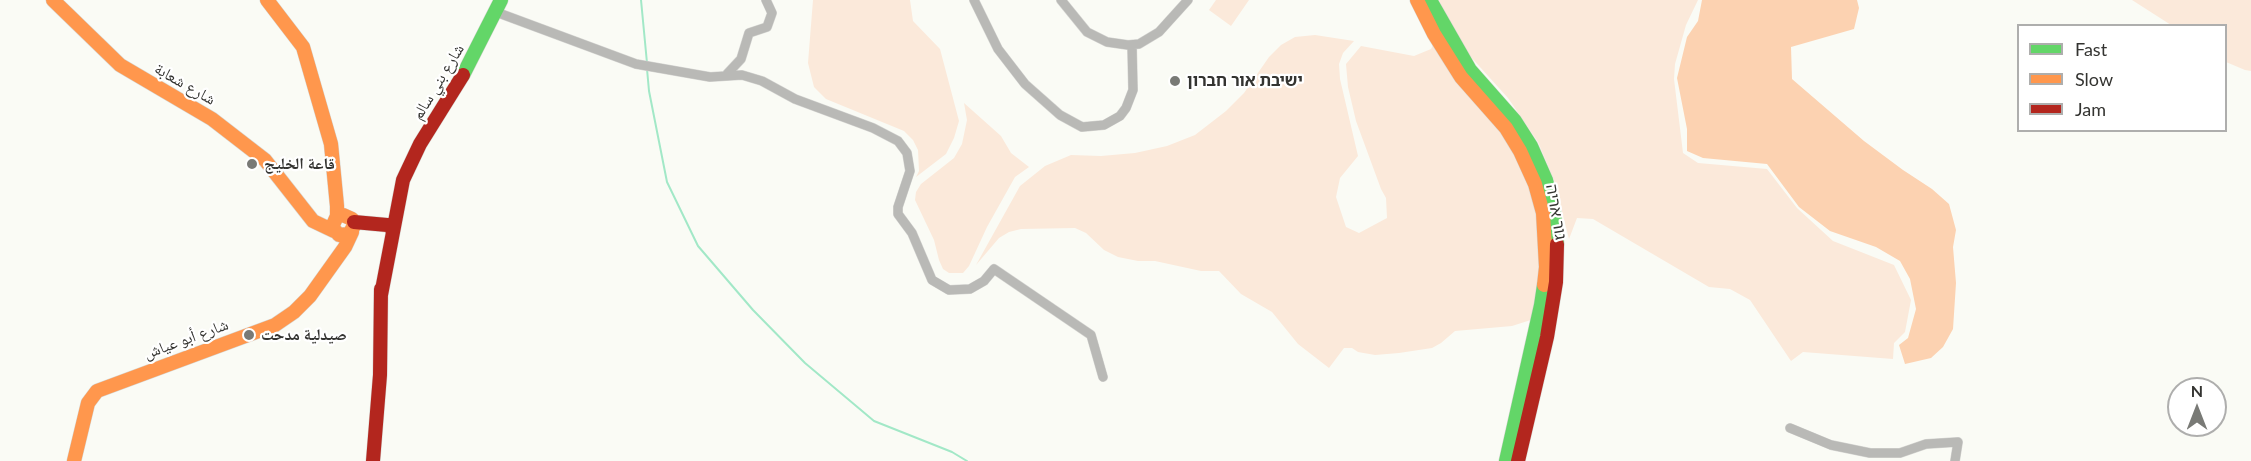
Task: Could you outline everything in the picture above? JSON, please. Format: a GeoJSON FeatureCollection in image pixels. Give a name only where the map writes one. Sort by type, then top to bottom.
{"type":"FeatureCollection","features":[{"type":"Feature","properties":{"kind":"street","name":"شارع شعابة"},"geometry":{"type":"LineString","coordinates":[[53,0],[120,65],[212,119],[265,160],[297,200],[316,214],[344,225],[388,229]]}},
{"type":"Feature","properties":{"kind":"street"},"geometry":{"type":"LineString","coordinates":[[267,0],[303,47],[331,144],[344,225]]}},
{"type":"Feature","properties":{"kind":"street"},"geometry":{"type":"LineString","coordinates":[[727,74],[741,59],[749,33],[767,27],[772,13],[766,0]]}},
{"type":"Feature","properties":{"kind":"street"},"geometry":{"type":"LineString","coordinates":[[974,0],[998,49],[1025,84],[1060,115],[1082,127],[1104,125],[1120,116],[1126,108],[1133,90],[1132,45]]}},
{"type":"Feature","properties":{"kind":"street"},"geometry":{"type":"LineString","coordinates":[[1062,0],[1078,22],[1096,38],[1116,45],[1139,44],[1159,32],[1188,0]]}},
{"type":"Feature","properties":{"kind":"street","name":"גור אריה"},"geometry":{"type":"LineString","coordinates":[[1417,0],[1461,77],[1496,116],[1514,141],[1528,166],[1543,213],[1546,246],[1543,293],[1506,461]]}},
{"type":"Feature","properties":{"kind":"street","name":"גור אריה"},"geometry":{"type":"LineString","coordinates":[[1430,0],[1470,70],[1515,121],[1531,146],[1546,180],[1554,212],[1557,246],[1556,282],[1547,337],[1518,461]]}},
{"type":"Feature","properties":{"kind":"street"},"geometry":{"type":"LineString","coordinates":[[498,6],[636,64],[710,77],[727,74],[742,75],[762,81],[795,99],[873,128],[898,141],[907,153],[910,171],[898,207],[898,214],[912,233],[932,280],[949,290],[970,290],[984,281],[994,269],[1090,336],[1103,377]]}},
{"type":"Feature","properties":{"kind":"street","name":"شارع بني سالم"},"geometry":{"type":"LineString","coordinates":[[373,461],[380,375],[381,296],[388,229],[403,180],[420,144],[471,63],[498,6]]}},
{"type":"Feature","properties":{"kind":"street","name":"شارع أبو عياش"},"geometry":{"type":"LineString","coordinates":[[74,461],[88,403],[97,391],[275,325],[294,312],[310,296],[345,246],[344,225]]}},
{"type":"Feature","properties":{"kind":"street"},"geometry":{"type":"LineString","coordinates":[[1790,428],[1831,445],[1870,453],[1900,453],[1926,444],[1958,442],[1955,461]]}},
{"type":"Feature","properties":{"kind":"shaded area"},"geometry":{"type":"Polygon","coordinates":[[[813,0],[910,0],[913,21],[940,49],[959,121],[946,154],[916,177],[919,171],[918,150],[913,140],[904,131],[826,99],[814,87],[808,63],[813,0]]]}},
{"type":"Feature","properties":{"kind":"shaded area"},"geometry":{"type":"Polygon","coordinates":[[[1216,0],[1249,0],[1231,26],[1209,10],[1216,0]]]}},
{"type":"Feature","properties":{"kind":"shaded area"},"geometry":{"type":"Polygon","coordinates":[[[1439,0],[1698,0],[1686,25],[1675,64],[1674,79],[1683,153],[1698,163],[1767,169],[1797,208],[1833,241],[1894,265],[1911,300],[1905,332],[1894,343],[1893,359],[1803,352],[1791,361],[1750,300],[1730,289],[1709,287],[1593,219],[1577,218],[1569,239],[1554,180],[1538,142],[1508,98],[1470,56],[1447,19],[1439,0]]]}},
{"type":"Feature","properties":{"kind":"shaded area"},"geometry":{"type":"Polygon","coordinates":[[[1702,0],[1857,0],[1859,8],[1854,29],[1791,47],[1792,79],[1864,141],[1932,189],[1949,204],[1956,230],[1953,247],[1956,283],[1953,329],[1943,347],[1931,358],[1905,364],[1899,345],[1908,338],[1916,309],[1910,279],[1900,261],[1876,247],[1830,231],[1799,207],[1767,164],[1703,158],[1687,151],[1687,129],[1677,78],[1687,37],[1698,21],[1702,0]]]}},
{"type":"Feature","properties":{"kind":"shaded area"},"geometry":{"type":"Polygon","coordinates":[[[2132,0],[2251,0],[2251,71],[2227,62],[2227,24],[2169,24],[2132,0]]]}},
{"type":"Feature","properties":{"kind":"shaded area"},"geometry":{"type":"Polygon","coordinates":[[[1315,35],[1354,41],[1343,53],[1339,64],[1340,79],[1358,156],[1340,178],[1336,197],[1346,227],[1359,233],[1387,218],[1386,198],[1356,121],[1348,87],[1346,64],[1361,46],[1414,56],[1431,49],[1434,43],[1450,73],[1502,132],[1527,172],[1536,201],[1543,250],[1537,318],[1512,326],[1455,331],[1432,348],[1375,355],[1344,348],[1329,368],[1298,344],[1272,312],[1241,294],[1219,271],[1201,271],[1155,261],[1138,261],[1118,257],[1104,250],[1086,233],[1075,228],[1021,229],[1009,232],[999,238],[976,265],[1020,186],[1045,166],[1071,155],[1101,156],[1135,153],[1167,146],[1195,135],[1226,111],[1244,93],[1269,57],[1281,45],[1295,37],[1315,35]]]}},
{"type":"Feature","properties":{"kind":"shaded area"},"geometry":{"type":"Polygon","coordinates":[[[964,103],[1001,136],[1011,153],[1029,167],[1015,177],[987,227],[969,266],[963,273],[949,273],[943,269],[934,240],[915,200],[916,192],[921,184],[954,158],[962,144],[967,120],[964,103]]]}},
{"type":"Feature","properties":{"kind":"waterway"},"geometry":{"type":"LineString","coordinates":[[641,0],[647,63]]}},
{"type":"Feature","properties":{"kind":"waterway"},"geometry":{"type":"LineString","coordinates":[[647,69],[649,91],[667,182],[698,246],[753,310],[805,363],[874,421],[952,452],[967,461]]}},
{"type":"Feature","properties":{"kind":"traffic: fast"},"geometry":{"type":"LineString","coordinates":[[463,75],[501,0]]}},
{"type":"Feature","properties":{"kind":"traffic: fast"},"geometry":{"type":"LineString","coordinates":[[1430,0],[1470,70],[1515,121],[1531,146],[1546,180],[1554,212],[1557,244]]}},
{"type":"Feature","properties":{"kind":"traffic: fast"},"geometry":{"type":"LineString","coordinates":[[1506,461],[1544,285]]}},
{"type":"Feature","properties":{"kind":"traffic: slow"},"geometry":{"type":"LineString","coordinates":[[53,0],[120,65],[212,119],[265,160],[313,221],[334,231]]}},
{"type":"Feature","properties":{"kind":"traffic: slow"},"geometry":{"type":"LineString","coordinates":[[267,0],[303,47],[331,144],[337,206],[337,216],[332,227],[339,235],[349,234],[354,226],[352,219],[343,215],[337,216]]}},
{"type":"Feature","properties":{"kind":"traffic: slow"},"geometry":{"type":"LineString","coordinates":[[1417,0],[1434,34],[1461,77],[1506,128],[1520,151],[1535,184],[1543,213],[1546,267],[1544,285]]}},
{"type":"Feature","properties":{"kind":"traffic: slow"},"geometry":{"type":"LineString","coordinates":[[74,461],[88,403],[97,391],[275,325],[294,312],[310,296],[345,247],[352,232]]}},
{"type":"Feature","properties":{"kind":"traffic: jam"},"geometry":{"type":"LineString","coordinates":[[381,295],[403,180],[420,144],[463,75]]}},
{"type":"Feature","properties":{"kind":"traffic: jam"},"geometry":{"type":"LineString","coordinates":[[354,222],[387,225],[393,229]]}},
{"type":"Feature","properties":{"kind":"traffic: jam"},"geometry":{"type":"LineString","coordinates":[[1518,461],[1547,337],[1556,282],[1557,244]]}},
{"type":"Feature","properties":{"kind":"traffic: jam"},"geometry":{"type":"LineString","coordinates":[[373,461],[380,375],[381,289]]}},
{"type":"Feature","properties":{"kind":"place","name":"ישיבת אור חברון"},"geometry":{"type":"Point","coordinates":[1175,81]}},
{"type":"Feature","properties":{"kind":"place","name":"قاعة الخليج"},"geometry":{"type":"Point","coordinates":[252,164]}},
{"type":"Feature","properties":{"kind":"place","name":"صيدلية مدحت"},"geometry":{"type":"Point","coordinates":[249,335]}}]}
